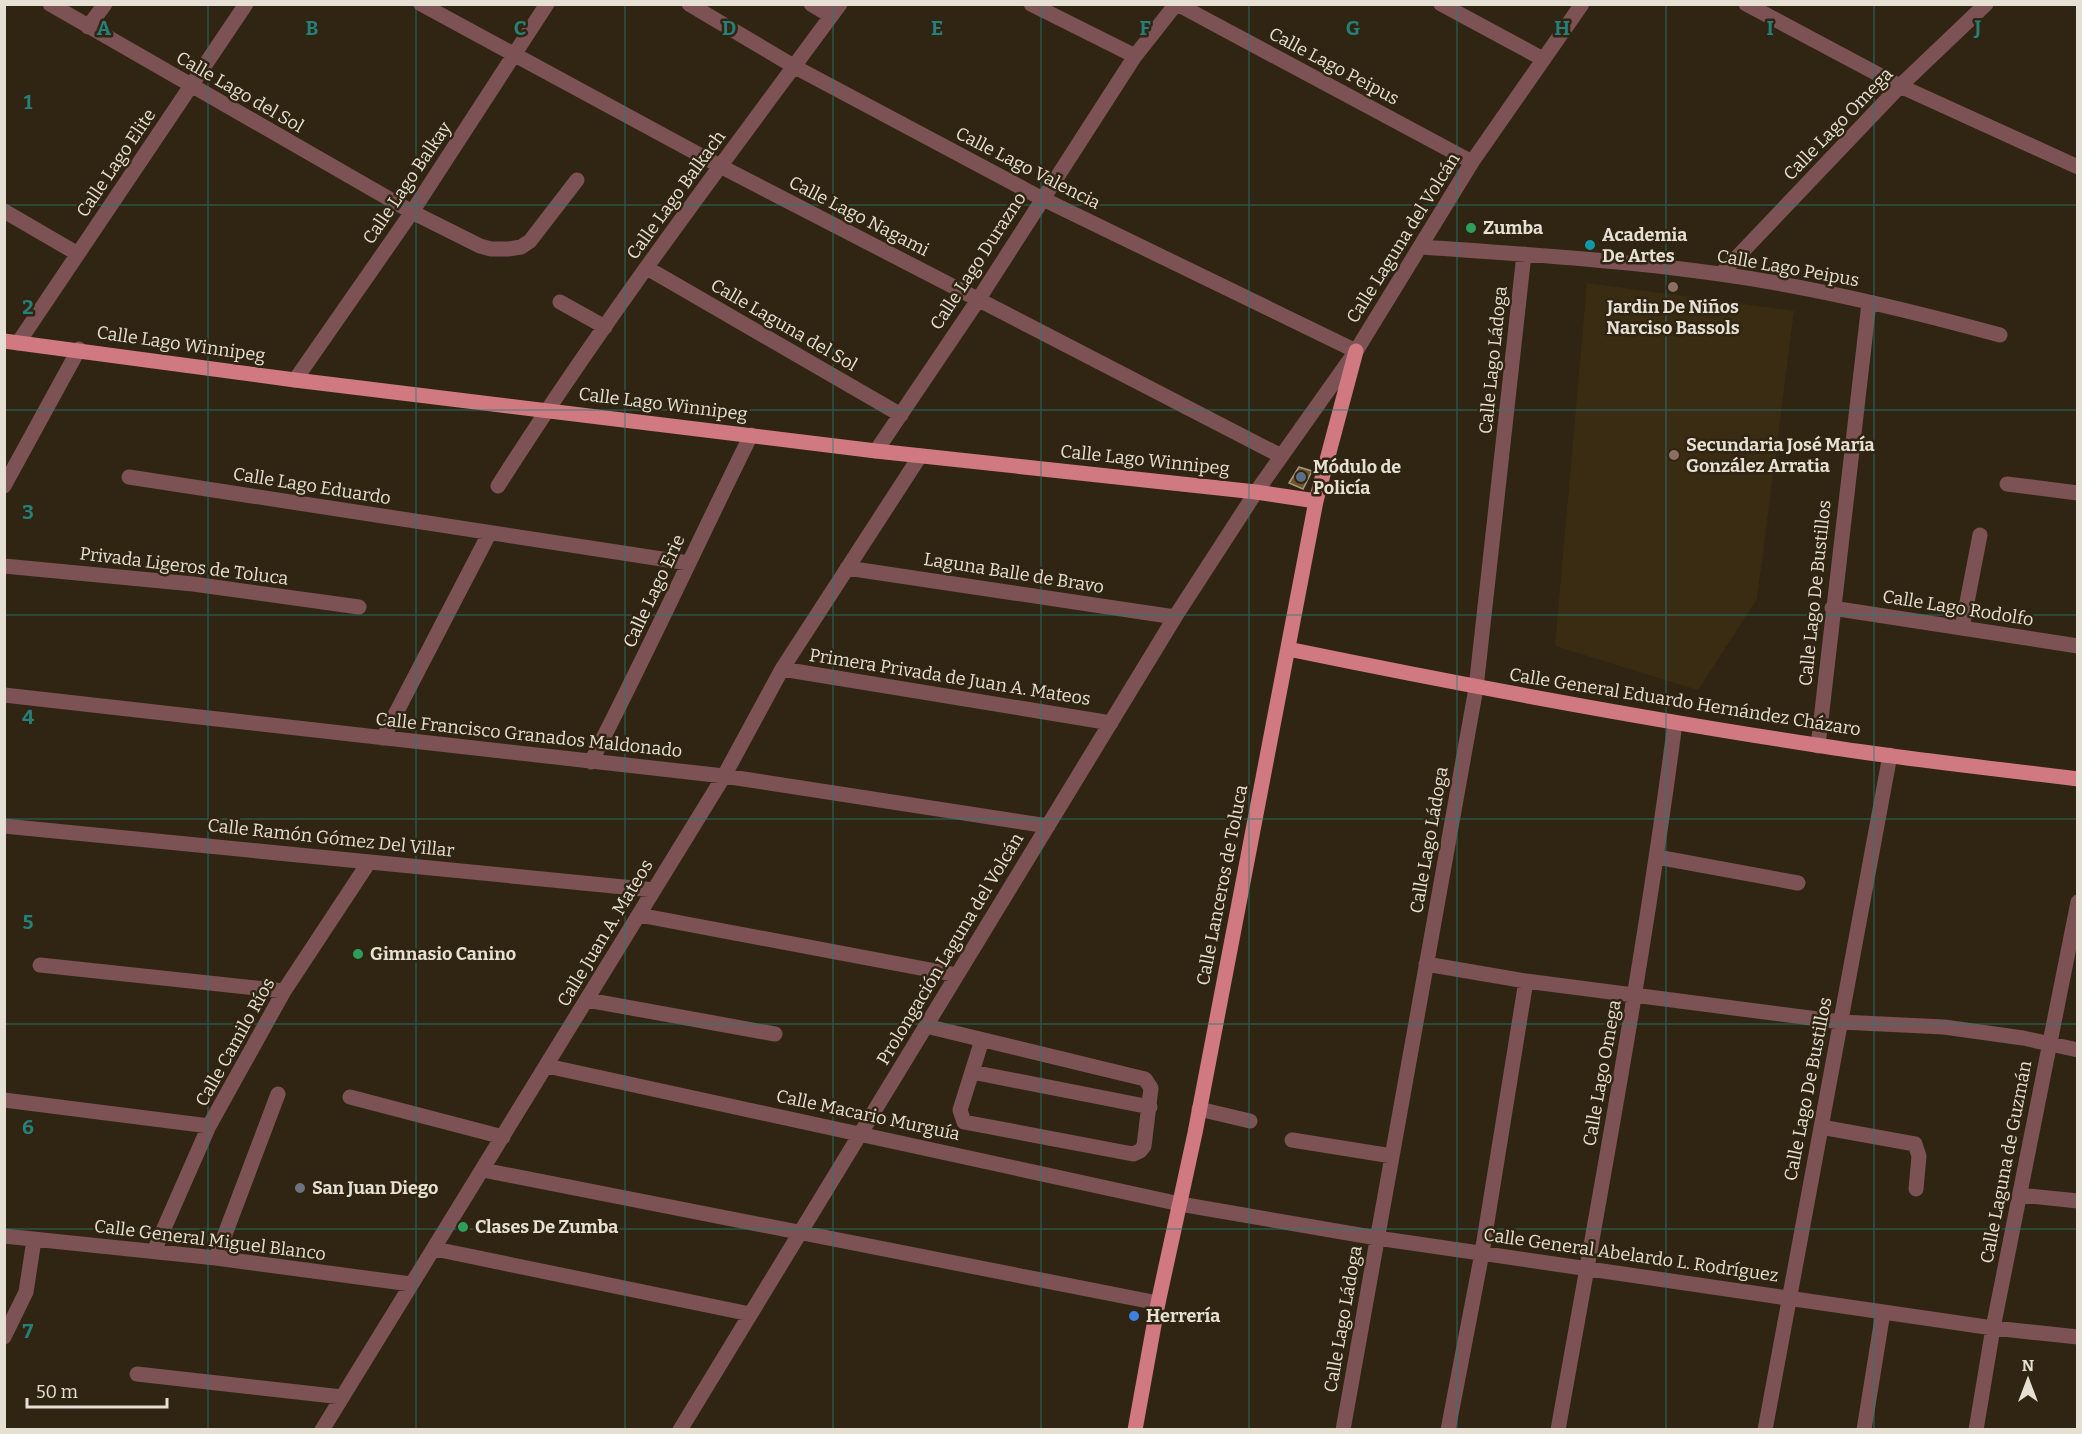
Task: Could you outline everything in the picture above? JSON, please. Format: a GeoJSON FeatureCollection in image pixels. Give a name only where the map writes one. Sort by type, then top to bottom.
{"type":"FeatureCollection","features":[{"type":"Feature","properties":{"kind":"main road","name":"Calle Lago Winnipeg"},"geometry":{"type":"LineString","coordinates":[[11,342],[78,349],[295,380],[876,451],[1256,492],[1316,501]]}},
{"type":"Feature","properties":{"kind":"main road","name":"Calle Lanceros de Toluca"},"geometry":{"type":"LineString","coordinates":[[1135,1430],[1316,501],[1356,351]]}},
{"type":"Feature","properties":{"kind":"main road","name":"Calle General Eduardo Hernández Cházaro"},"geometry":{"type":"LineString","coordinates":[[1288,649],[1476,688],[1675,723],[1818,746],[2078,779]]}},
{"type":"Feature","properties":{"kind":"street","name":"Calle Lago del Sol"},"geometry":{"type":"LineString","coordinates":[[50,4],[412,212],[491,249],[521,247],[538,231],[577,180]]}},
{"type":"Feature","properties":{"kind":"street"},"geometry":{"type":"LineString","coordinates":[[88,27],[105,4]]}},
{"type":"Feature","properties":{"kind":"street","name":"Calle Lago Elite"},"geometry":{"type":"LineString","coordinates":[[11,342],[78,254],[246,4]]}},
{"type":"Feature","properties":{"kind":"street","name":"Calle Lago Nagami"},"geometry":{"type":"LineString","coordinates":[[421,4],[720,166],[1281,456]]}},
{"type":"Feature","properties":{"kind":"street","name":"Calle Lago Balkay"},"geometry":{"type":"LineString","coordinates":[[295,380],[412,212],[547,4]]}},
{"type":"Feature","properties":{"kind":"street","name":"Calle Lago Valencia"},"geometry":{"type":"LineString","coordinates":[[689,4],[795,67],[1041,198],[1356,351]]}},
{"type":"Feature","properties":{"kind":"street"},"geometry":{"type":"LineString","coordinates":[[811,4],[836,10]]}},
{"type":"Feature","properties":{"kind":"street"},"geometry":{"type":"LineString","coordinates":[[1031,4],[1135,56]]}},
{"type":"Feature","properties":{"kind":"street","name":"Calle Lago Durazno"},"geometry":{"type":"LineString","coordinates":[[876,451],[978,300],[1041,198],[1135,56],[1177,4]]}},
{"type":"Feature","properties":{"kind":"street","name":"Calle Lago Peipus"},"geometry":{"type":"LineString","coordinates":[[1177,4],[1472,162]]}},
{"type":"Feature","properties":{"kind":"street"},"geometry":{"type":"LineString","coordinates":[[1441,4],[1543,59]]}},
{"type":"Feature","properties":{"kind":"street","name":"Calle Laguna del Volcán"},"geometry":{"type":"LineString","coordinates":[[1256,492],[1356,351],[1472,162],[1582,4]]}},
{"type":"Feature","properties":{"kind":"street"},"geometry":{"type":"LineString","coordinates":[[1746,4],[1900,86],[2078,166]]}},
{"type":"Feature","properties":{"kind":"street","name":"Calle Lago Omega"},"geometry":{"type":"LineString","coordinates":[[1721,274],[1900,86],[1986,4]]}},
{"type":"Feature","properties":{"kind":"street","name":"Calle Lago Balkach"},"geometry":{"type":"LineString","coordinates":[[498,486],[547,409],[605,327],[720,166],[836,10]]}},
{"type":"Feature","properties":{"kind":"street"},"geometry":{"type":"LineString","coordinates":[[4,211],[78,254]]}},
{"type":"Feature","properties":{"kind":"street","name":"Calle Lago Peipus"},"geometry":{"type":"LineString","coordinates":[[1421,247],[1524,254],[1721,274],[1869,303],[2000,334]]}},
{"type":"Feature","properties":{"kind":"street","name":"Calle Lago Ládoga"},"geometry":{"type":"LineString","coordinates":[[1343,1430],[1476,688],[1524,254]]}},
{"type":"Feature","properties":{"kind":"street","name":"Calle Laguna del Sol"},"geometry":{"type":"LineString","coordinates":[[647,268],[901,415]]}},
{"type":"Feature","properties":{"kind":"street"},"geometry":{"type":"LineString","coordinates":[[560,302],[605,327]]}},
{"type":"Feature","properties":{"kind":"street","name":"Calle Lago De Bustillos"},"geometry":{"type":"LineString","coordinates":[[1818,746],[1869,303]]}},
{"type":"Feature","properties":{"kind":"street"},"geometry":{"type":"LineString","coordinates":[[6,481],[78,349]]}},
{"type":"Feature","properties":{"kind":"street","name":"Calle Lago Erie"},"geometry":{"type":"LineString","coordinates":[[591,762],[644,659],[751,435]]}},
{"type":"Feature","properties":{"kind":"street","name":"Calle Juan A. Mateos"},"geometry":{"type":"LineString","coordinates":[[322,1430],[724,776],[782,669],[920,456]]}},
{"type":"Feature","properties":{"kind":"street","name":"Calle Lago Eduardo"},"geometry":{"type":"LineString","coordinates":[[129,477],[688,563]]}},
{"type":"Feature","properties":{"kind":"street"},"geometry":{"type":"LineString","coordinates":[[2007,483],[2078,493]]}},
{"type":"Feature","properties":{"kind":"street","name":"Prolongación Laguna del Volcán"},"geometry":{"type":"LineString","coordinates":[[680,1430],[1175,617],[1256,492]]}},
{"type":"Feature","properties":{"kind":"street"},"geometry":{"type":"LineString","coordinates":[[383,738],[489,534]]}},
{"type":"Feature","properties":{"kind":"street"},"geometry":{"type":"LineString","coordinates":[[1962,628],[1980,535]]}},
{"type":"Feature","properties":{"kind":"street","name":"Privada Ligeros de Toluca"},"geometry":{"type":"LineString","coordinates":[[4,566],[193,584],[359,607]]}},
{"type":"Feature","properties":{"kind":"street","name":"Laguna Balle de Bravo"},"geometry":{"type":"LineString","coordinates":[[847,568],[1175,617]]}},
{"type":"Feature","properties":{"kind":"street","name":"Calle Lago Rodolfo"},"geometry":{"type":"LineString","coordinates":[[1833,608],[2078,646]]}},
{"type":"Feature","properties":{"kind":"street","name":"Primera Privada de Juan A. Mateos"},"geometry":{"type":"LineString","coordinates":[[782,669],[1111,723]]}},
{"type":"Feature","properties":{"kind":"street","name":"Calle Francisco Granados Maldonado"},"geometry":{"type":"LineString","coordinates":[[4,695],[724,776],[1048,826]]}},
{"type":"Feature","properties":{"kind":"street","name":"Calle Lago Omega"},"geometry":{"type":"LineString","coordinates":[[1558,1430],[1635,993],[1657,857],[1675,723]]}},
{"type":"Feature","properties":{"kind":"street","name":"Calle Lago De Bustillos"},"geometry":{"type":"LineString","coordinates":[[1766,1430],[1890,755]]}},
{"type":"Feature","properties":{"kind":"street","name":"Calle Ramón Gómez Del Villar"},"geometry":{"type":"LineString","coordinates":[[4,826],[654,890]]}},
{"type":"Feature","properties":{"kind":"street"},"geometry":{"type":"LineString","coordinates":[[1657,857],[1798,883]]}},
{"type":"Feature","properties":{"kind":"street","name":"Calle Camilo Ríos"},"geometry":{"type":"LineString","coordinates":[[154,1251],[210,1126],[284,991],[369,862]]}},
{"type":"Feature","properties":{"kind":"street","name":"Calle Laguna de Guzmán"},"geometry":{"type":"LineString","coordinates":[[1976,1430],[1993,1328],[2078,902]]}},
{"type":"Feature","properties":{"kind":"street"},"geometry":{"type":"LineString","coordinates":[[639,915],[957,975]]}},
{"type":"Feature","properties":{"kind":"street"},"geometry":{"type":"LineString","coordinates":[[1426,964],[1526,981],[1635,993],[1841,1022],[1944,1027],[2023,1038],[2078,1050]]}},
{"type":"Feature","properties":{"kind":"street"},"geometry":{"type":"LineString","coordinates":[[40,965],[284,991]]}},
{"type":"Feature","properties":{"kind":"street"},"geometry":{"type":"LineString","coordinates":[[1448,1430],[1482,1253],[1526,981]]}},
{"type":"Feature","properties":{"kind":"street"},"geometry":{"type":"LineString","coordinates":[[587,1000],[775,1034]]}},
{"type":"Feature","properties":{"kind":"street"},"geometry":{"type":"LineString","coordinates":[[926,1026],[1145,1079],[1151,1088],[1150,1107],[1144,1146],[1140,1152],[1133,1154],[964,1122],[960,1110],[982,1040]]}},
{"type":"Feature","properties":{"kind":"street","name":"Calle Macario Murguía"},"geometry":{"type":"LineString","coordinates":[[547,1066],[1180,1204]]}},
{"type":"Feature","properties":{"kind":"street"},"geometry":{"type":"LineString","coordinates":[[972,1072],[1150,1107]]}},
{"type":"Feature","properties":{"kind":"street"},"geometry":{"type":"LineString","coordinates":[[216,1258],[278,1094]]}},
{"type":"Feature","properties":{"kind":"street"},"geometry":{"type":"LineString","coordinates":[[350,1097],[503,1137]]}},
{"type":"Feature","properties":{"kind":"street"},"geometry":{"type":"LineString","coordinates":[[4,1100],[210,1126]]}},
{"type":"Feature","properties":{"kind":"street"},"geometry":{"type":"LineString","coordinates":[[1199,1109],[1250,1121]]}},
{"type":"Feature","properties":{"kind":"street"},"geometry":{"type":"LineString","coordinates":[[1821,1127],[1915,1144],[1919,1156],[1916,1189]]}},
{"type":"Feature","properties":{"kind":"street"},"geometry":{"type":"LineString","coordinates":[[1292,1140],[1392,1156]]}},
{"type":"Feature","properties":{"kind":"street"},"geometry":{"type":"LineString","coordinates":[[483,1170],[1158,1303]]}},
{"type":"Feature","properties":{"kind":"street"},"geometry":{"type":"LineString","coordinates":[[2020,1195],[2078,1201]]}},
{"type":"Feature","properties":{"kind":"street","name":"Calle General Abelardo L. Rodríguez"},"geometry":{"type":"LineString","coordinates":[[1180,1204],[1377,1238],[1993,1328],[2078,1337]]}},
{"type":"Feature","properties":{"kind":"street","name":"Calle General Miguel Blanco"},"geometry":{"type":"LineString","coordinates":[[4,1236],[216,1258],[411,1284]]}},
{"type":"Feature","properties":{"kind":"street"},"geometry":{"type":"LineString","coordinates":[[4,1337],[26,1292],[34,1239]]}},
{"type":"Feature","properties":{"kind":"street"},"geometry":{"type":"LineString","coordinates":[[435,1249],[750,1314]]}},
{"type":"Feature","properties":{"kind":"street"},"geometry":{"type":"LineString","coordinates":[[1864,1430],[1883,1312]]}},
{"type":"Feature","properties":{"kind":"street"},"geometry":{"type":"LineString","coordinates":[[137,1374],[342,1397]]}},
{"type":"Feature","properties":{"kind":"shaded area","name":"Secundaria José María González Arratia"},"geometry":{"type":"Polygon","coordinates":[[[1587,283],[1794,311],[1757,599],[1698,690],[1555,646],[1587,283]]]}},
{"type":"Feature","properties":{"kind":"building","name":"Módulo de Policía"},"geometry":{"type":"Polygon","coordinates":[[[1299,467],[1312,471],[1303,489],[1289,483],[1299,467]]]}},
{"type":"Feature","properties":{"kind":"place","name":"Zumba"},"geometry":{"type":"Point","coordinates":[1471,228]}},
{"type":"Feature","properties":{"kind":"place","name":"Academia De Artes"},"geometry":{"type":"Point","coordinates":[1590,245]}},
{"type":"Feature","properties":{"kind":"place","name":"Jardin De Niños Narciso Bassols"},"geometry":{"type":"Point","coordinates":[1673,287]}},
{"type":"Feature","properties":{"kind":"place","name":"Secundaria José María González Arratia"},"geometry":{"type":"Point","coordinates":[1674,455]}},
{"type":"Feature","properties":{"kind":"place","name":"Módulo de Policía"},"geometry":{"type":"Point","coordinates":[1301,477]}},
{"type":"Feature","properties":{"kind":"place","name":"Gimnasio Canino"},"geometry":{"type":"Point","coordinates":[358,954]}},
{"type":"Feature","properties":{"kind":"place","name":"San Juan Diego"},"geometry":{"type":"Point","coordinates":[300,1188]}},
{"type":"Feature","properties":{"kind":"place","name":"Clases De Zumba"},"geometry":{"type":"Point","coordinates":[463,1227]}},
{"type":"Feature","properties":{"kind":"place","name":"Herrería"},"geometry":{"type":"Point","coordinates":[1134,1316]}}]}
